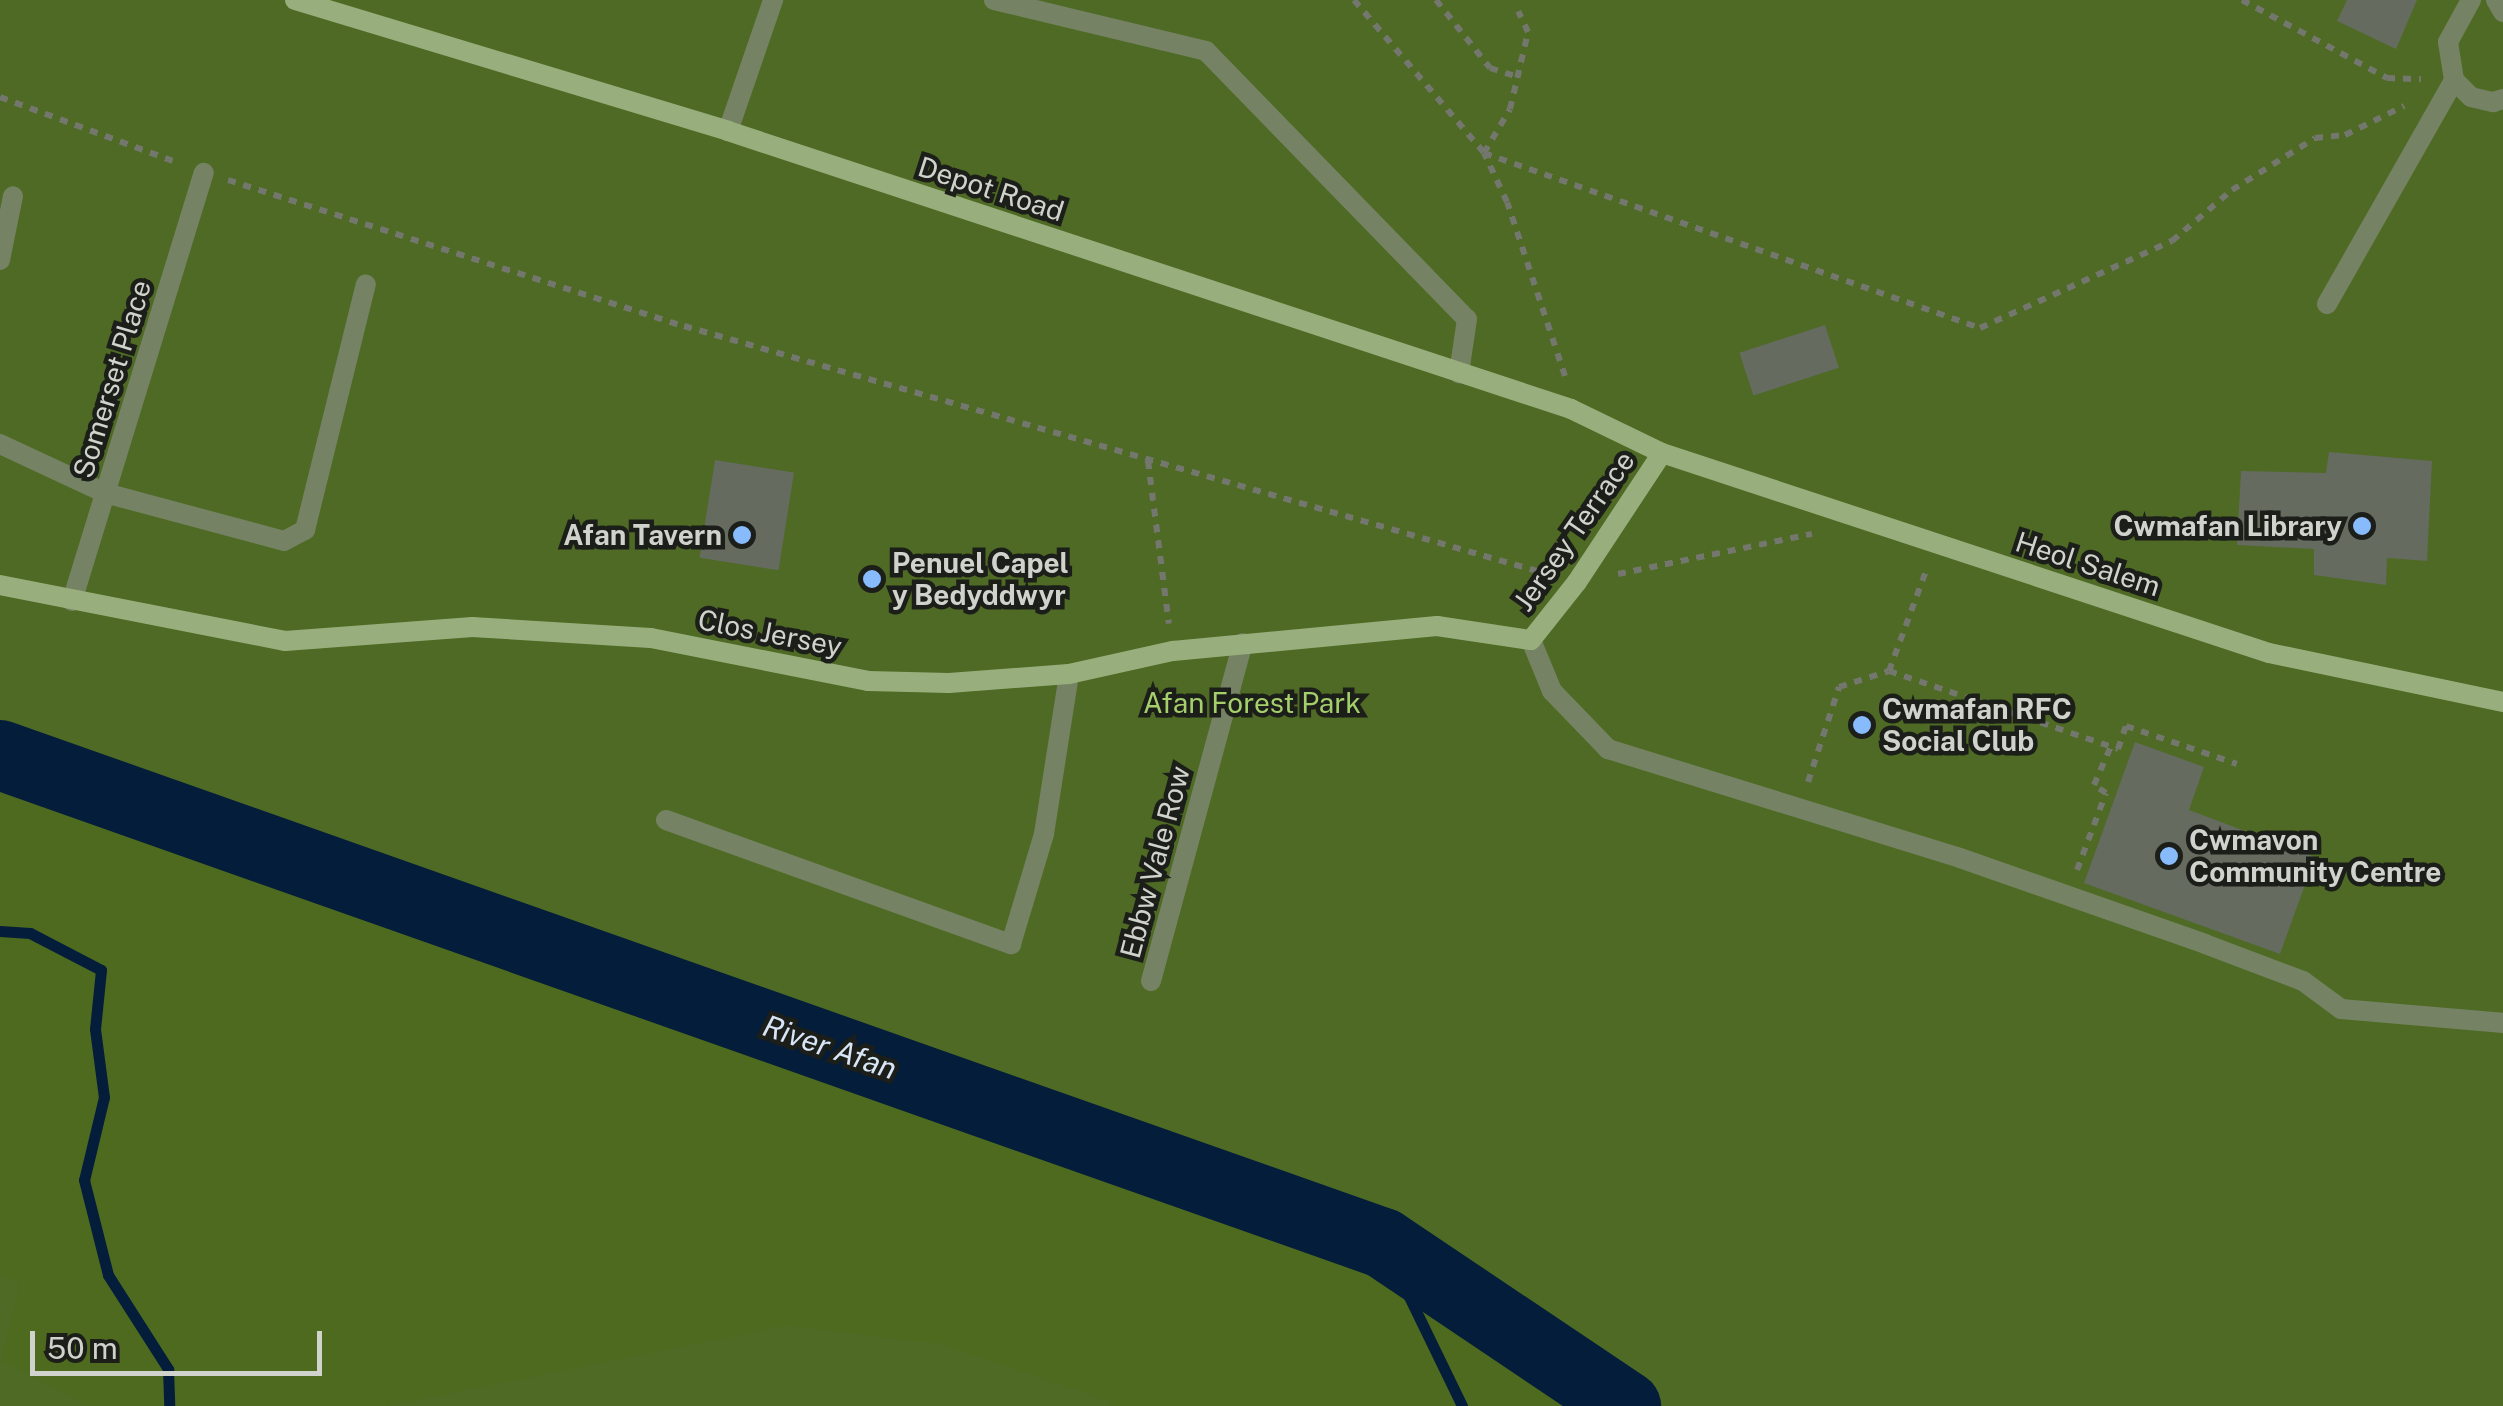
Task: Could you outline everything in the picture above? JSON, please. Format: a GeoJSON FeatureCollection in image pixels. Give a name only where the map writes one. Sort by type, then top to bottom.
{"type":"FeatureCollection","features":[{"type":"Feature","properties":{"kind":"main road","name":"Depot Road"},"geometry":{"type":"LineString","coordinates":[[296,0],[728,131],[1572,409],[1662,453]]}},
{"type":"Feature","properties":{"kind":"main road","name":"Heol Salem"},"geometry":{"type":"LineString","coordinates":[[1662,453],[2269,653],[2503,702]]}},
{"type":"Feature","properties":{"kind":"main road","name":"Jersey Terrace"},"geometry":{"type":"LineString","coordinates":[[1531,640],[1577,582],[1662,453]]}},
{"type":"Feature","properties":{"kind":"main road","name":"Clos Jersey"},"geometry":{"type":"LineString","coordinates":[[0,585],[284,641],[472,627],[651,638],[868,680],[949,683],[1069,674],[1173,651],[1436,626],[1531,640]]}},
{"type":"Feature","properties":{"kind":"street"},"geometry":{"type":"LineString","coordinates":[[728,131],[773,0]]}},
{"type":"Feature","properties":{"kind":"street"},"geometry":{"type":"LineString","coordinates":[[994,0],[1206,51],[1468,319],[1459,372]]}},
{"type":"Feature","properties":{"kind":"street"},"geometry":{"type":"LineString","coordinates":[[2471,0],[2448,42],[2454,80],[2471,97],[2494,102],[2503,99]]}},
{"type":"Feature","properties":{"kind":"street"},"geometry":{"type":"LineString","coordinates":[[2496,0],[2503,12]]}},
{"type":"Feature","properties":{"kind":"street"},"geometry":{"type":"LineString","coordinates":[[2326,304],[2454,80]]}},
{"type":"Feature","properties":{"kind":"street","name":"Somerset Place"},"geometry":{"type":"LineString","coordinates":[[72,602],[204,173]]}},
{"type":"Feature","properties":{"kind":"street"},"geometry":{"type":"LineString","coordinates":[[0,260],[13,196]]}},
{"type":"Feature","properties":{"kind":"street"},"geometry":{"type":"LineString","coordinates":[[0,444],[105,493],[284,541],[306,530],[366,284]]}},
{"type":"Feature","properties":{"kind":"street"},"geometry":{"type":"LineString","coordinates":[[1531,640],[1552,692],[1608,749],[1960,858],[2275,969],[2303,981],[2341,1009],[2503,1023]]}},
{"type":"Feature","properties":{"kind":"street","name":"Ebbw Vale Row"},"geometry":{"type":"LineString","coordinates":[[1151,980],[1243,643]]}},
{"type":"Feature","properties":{"kind":"street"},"geometry":{"type":"LineString","coordinates":[[666,820],[1011,944],[1044,834],[1069,674]]}},
{"type":"Feature","properties":{"kind":"path"},"geometry":{"type":"LineString","coordinates":[[1354,0],[1484,153],[1506,202],[1562,358],[1572,409]]}},
{"type":"Feature","properties":{"kind":"path"},"geometry":{"type":"LineString","coordinates":[[1436,0],[1490,68],[1518,76]]}},
{"type":"Feature","properties":{"kind":"path"},"geometry":{"type":"LineString","coordinates":[[2242,0],[2387,78],[2454,80]]}},
{"type":"Feature","properties":{"kind":"path"},"geometry":{"type":"LineString","coordinates":[[1484,153],[1510,109],[1518,76],[1528,32],[1518,11]]}},
{"type":"Feature","properties":{"kind":"path"},"geometry":{"type":"LineString","coordinates":[[0,97],[204,173],[684,326],[1577,582],[1816,533]]}},
{"type":"Feature","properties":{"kind":"path"},"geometry":{"type":"LineString","coordinates":[[1484,153],[1980,328],[2172,241],[2232,190],[2315,138],[2345,135],[2407,104]]}},
{"type":"Feature","properties":{"kind":"path"},"geometry":{"type":"LineString","coordinates":[[1148,461],[1173,651]]}},
{"type":"Feature","properties":{"kind":"path"},"geometry":{"type":"LineString","coordinates":[[1890,671],[1936,543]]}},
{"type":"Feature","properties":{"kind":"path"},"geometry":{"type":"LineString","coordinates":[[1799,811],[1838,687],[1890,671],[2118,749],[2126,726],[2237,764]]}},
{"type":"Feature","properties":{"kind":"path"},"geometry":{"type":"LineString","coordinates":[[2067,896],[2106,794],[2094,785],[2111,746]]}},
{"type":"Feature","properties":{"kind":"green space","name":"Afan Forest Park"},"geometry":{"type":"Polygon","coordinates":[[[0,0],[2503,0],[2503,1406],[0,1406],[0,0]]]}},
{"type":"Feature","properties":{"kind":"green space"},"geometry":{"type":"Polygon","coordinates":[[[0,793],[845,1078],[1187,1206],[1363,1265],[1575,1406],[1111,1406],[1109,1401],[942,1344],[788,1325],[386,1406],[90,1406],[2,1360],[20,1284],[0,1273],[0,793]]]}},
{"type":"Feature","properties":{"kind":"building"},"geometry":{"type":"Polygon","coordinates":[[[2347,0],[2417,0],[2396,49],[2337,21],[2347,0]]]}},
{"type":"Feature","properties":{"kind":"building"},"geometry":{"type":"Polygon","coordinates":[[[1825,325],[1839,368],[1753,396],[1739,353],[1825,325]]]}},
{"type":"Feature","properties":{"kind":"building"},"geometry":{"type":"Polygon","coordinates":[[[2329,452],[2432,461],[2427,561],[2387,558],[2386,585],[2314,575],[2314,549],[2237,545],[2241,471],[2326,473],[2329,452]]]}},
{"type":"Feature","properties":{"kind":"building"},"geometry":{"type":"Polygon","coordinates":[[[715,460],[794,473],[779,570],[700,558],[715,460]]]}},
{"type":"Feature","properties":{"kind":"building"},"geometry":{"type":"Polygon","coordinates":[[[2135,742],[2204,767],[2189,810],[2315,857],[2280,954],[2084,883],[2135,742]]]}},
{"type":"Feature","properties":{"kind":"waterway","name":"River Afan"},"geometry":{"type":"LineString","coordinates":[[0,755],[1383,1243],[1626,1406]]}},
{"type":"Feature","properties":{"kind":"waterway"},"geometry":{"type":"LineString","coordinates":[[0,931],[30,933],[101,970],[95,1029],[104,1097],[84,1180],[108,1275],[168,1369],[169,1406]]}},
{"type":"Feature","properties":{"kind":"waterway"},"geometry":{"type":"LineString","coordinates":[[1383,1243],[1462,1406]]}},
{"type":"Feature","properties":{"kind":"place","name":"Cwmafan Library"},"geometry":{"type":"Point","coordinates":[2362,526]}},
{"type":"Feature","properties":{"kind":"place","name":"Afan Tavern"},"geometry":{"type":"Point","coordinates":[742,535]}},
{"type":"Feature","properties":{"kind":"place","name":"Penuel Capel y Bedyddwyr"},"geometry":{"type":"Point","coordinates":[872,579]}},
{"type":"Feature","properties":{"kind":"place","name":"Cwmafan RFC Social Club"},"geometry":{"type":"Point","coordinates":[1862,725]}},
{"type":"Feature","properties":{"kind":"place","name":"Cwmavon Community Centre"},"geometry":{"type":"Point","coordinates":[2169,856]}}]}
